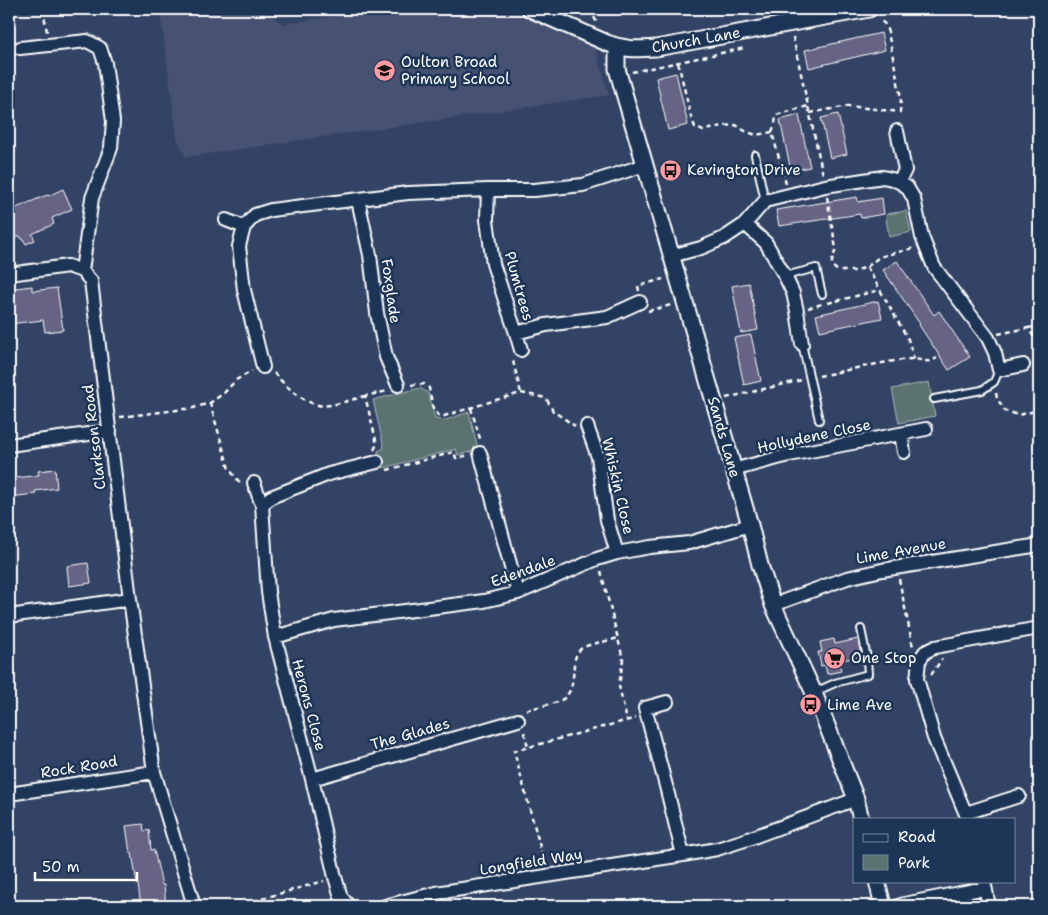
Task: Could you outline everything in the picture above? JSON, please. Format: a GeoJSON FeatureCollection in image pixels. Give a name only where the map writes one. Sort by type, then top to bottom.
{"type":"FeatureCollection","features":[{"type":"Feature","properties":{"kind":"street","name":"Church Lane"},"geometry":{"type":"LineString","coordinates":[[530,9],[617,47],[635,49],[656,48],[873,14]]}},
{"type":"Feature","properties":{"kind":"street"},"geometry":{"type":"LineString","coordinates":[[9,274],[68,266],[82,271],[92,198],[111,148],[114,121],[105,62],[100,48],[87,40],[20,48]]}},
{"type":"Feature","properties":{"kind":"street","name":"Sands Lane"},"geometry":{"type":"LineString","coordinates":[[617,47],[617,68],[750,524],[760,565],[773,605],[814,693],[856,799],[861,818]]}},
{"type":"Feature","properties":{"kind":"street"},"geometry":{"type":"LineString","coordinates":[[897,131],[905,170],[899,182]]}},
{"type":"Feature","properties":{"kind":"street"},"geometry":{"type":"LineString","coordinates":[[262,367],[244,290],[239,246],[244,227],[254,215],[270,210],[408,193],[534,190],[583,185],[645,165]]}},
{"type":"Feature","properties":{"kind":"street"},"geometry":{"type":"LineString","coordinates":[[671,256],[701,248],[724,238],[745,224],[765,201],[825,186],[884,177],[892,179],[907,187],[914,198],[922,237],[934,267],[988,338],[995,353],[999,370],[1023,365]]}},
{"type":"Feature","properties":{"kind":"street","name":"Plumtrees"},"geometry":{"type":"LineString","coordinates":[[488,190],[487,220],[493,264],[521,350]]}},
{"type":"Feature","properties":{"kind":"street","name":"Foxglade"},"geometry":{"type":"LineString","coordinates":[[358,200],[370,255],[377,313],[384,348],[398,385]]}},
{"type":"Feature","properties":{"kind":"street"},"geometry":{"type":"LineString","coordinates":[[226,220],[244,227]]}},
{"type":"Feature","properties":{"kind":"street"},"geometry":{"type":"LineString","coordinates":[[745,224],[766,243],[785,276],[793,293],[802,344]]}},
{"type":"Feature","properties":{"kind":"street","name":"Clarkson Road"},"geometry":{"type":"LineString","coordinates":[[82,271],[91,281],[130,599],[154,772],[194,906]]}},
{"type":"Feature","properties":{"kind":"street","name":"Plumtrees"},"geometry":{"type":"LineString","coordinates":[[516,332],[546,325],[607,316],[640,302]]}},
{"type":"Feature","properties":{"kind":"street"},"geometry":{"type":"LineString","coordinates":[[9,445],[109,425]]}},
{"type":"Feature","properties":{"kind":"street","name":"Whiskin Close"},"geometry":{"type":"LineString","coordinates":[[587,426],[598,457],[607,520],[618,553]]}},
{"type":"Feature","properties":{"kind":"street","name":"Hollydene Close"},"geometry":{"type":"LineString","coordinates":[[733,470],[788,455],[926,429]]}},
{"type":"Feature","properties":{"kind":"street"},"geometry":{"type":"LineString","coordinates":[[901,434],[904,452]]}},
{"type":"Feature","properties":{"kind":"street"},"geometry":{"type":"LineString","coordinates":[[480,453],[518,593]]}},
{"type":"Feature","properties":{"kind":"street"},"geometry":{"type":"LineString","coordinates":[[262,505],[271,497],[329,474],[377,462]]}},
{"type":"Feature","properties":{"kind":"street","name":"Herons Close"},"geometry":{"type":"LineString","coordinates":[[254,483],[262,505],[268,592],[275,638],[312,779],[335,877],[341,898],[350,906]]}},
{"type":"Feature","properties":{"kind":"street","name":"Edendale"},"geometry":{"type":"LineString","coordinates":[[275,638],[334,620],[484,602],[518,593],[598,559],[618,553],[689,543],[750,524]]}},
{"type":"Feature","properties":{"kind":"street","name":"Lime Avenue"},"geometry":{"type":"LineString","coordinates":[[773,605],[847,578],[897,567],[1039,545]]}},
{"type":"Feature","properties":{"kind":"street"},"geometry":{"type":"LineString","coordinates":[[9,616],[130,599]]}},
{"type":"Feature","properties":{"kind":"street"},"geometry":{"type":"LineString","coordinates":[[1019,796],[967,816],[934,738],[917,679],[919,661],[925,652],[936,647],[1039,628]]}},
{"type":"Feature","properties":{"kind":"street"},"geometry":{"type":"LineString","coordinates":[[667,702],[645,708],[683,855]]}},
{"type":"Feature","properties":{"kind":"street","name":"The Glades"},"geometry":{"type":"LineString","coordinates":[[312,779],[518,720]]}},
{"type":"Feature","properties":{"kind":"street","name":"Rock Road"},"geometry":{"type":"LineString","coordinates":[[9,794],[154,772]]}},
{"type":"Feature","properties":{"kind":"street","name":"Longfield Way"},"geometry":{"type":"LineString","coordinates":[[385,906],[436,893],[716,849],[856,799]]}},
{"type":"Feature","properties":{"kind":"street"},"geometry":{"type":"LineString","coordinates":[[877,882],[883,906]]}},
{"type":"Feature","properties":{"kind":"street"},"geometry":{"type":"LineString","coordinates":[[898,906],[984,885],[988,906]]}},
{"type":"Feature","properties":{"kind":"lane"},"geometry":{"type":"LineString","coordinates":[[755,155],[765,201]]}},
{"type":"Feature","properties":{"kind":"lane"},"geometry":{"type":"LineString","coordinates":[[785,276],[816,268],[822,294]]}},
{"type":"Feature","properties":{"kind":"lane"},"geometry":{"type":"LineString","coordinates":[[802,344],[819,420]]}},
{"type":"Feature","properties":{"kind":"lane"},"geometry":{"type":"LineString","coordinates":[[934,400],[982,390],[994,382],[999,370]]}},
{"type":"Feature","properties":{"kind":"lane"},"geometry":{"type":"LineString","coordinates":[[814,693],[834,683],[868,674],[861,629]]}},
{"type":"Feature","properties":{"kind":"path"},"geometry":{"type":"LineString","coordinates":[[44,9],[48,45]]}},
{"type":"Feature","properties":{"kind":"path"},"geometry":{"type":"LineString","coordinates":[[810,113],[848,106],[900,112],[901,98],[888,32],[884,23],[873,14]]}},
{"type":"Feature","properties":{"kind":"path"},"geometry":{"type":"LineString","coordinates":[[793,37],[825,186],[836,248],[832,266],[838,271],[855,271],[867,266],[879,257],[926,246]]}},
{"type":"Feature","properties":{"kind":"path"},"geometry":{"type":"LineString","coordinates":[[632,72],[745,48]]}},
{"type":"Feature","properties":{"kind":"path"},"geometry":{"type":"LineString","coordinates":[[678,62],[694,127],[703,131],[722,126],[736,125],[756,135],[772,132]]}},
{"type":"Feature","properties":{"kind":"path"},"geometry":{"type":"LineString","coordinates":[[789,195],[772,132],[776,115],[808,106]]}},
{"type":"Feature","properties":{"kind":"path"},"geometry":{"type":"LineString","coordinates":[[867,266],[908,339],[914,359],[924,362],[937,358]]}},
{"type":"Feature","properties":{"kind":"path"},"geometry":{"type":"LineString","coordinates":[[677,275],[638,286],[640,302],[648,312],[685,301]]}},
{"type":"Feature","properties":{"kind":"path"},"geometry":{"type":"LineString","coordinates":[[797,310],[880,290]]}},
{"type":"Feature","properties":{"kind":"path"},"geometry":{"type":"LineString","coordinates":[[988,338],[997,334],[1039,326]]}},
{"type":"Feature","properties":{"kind":"path"},"geometry":{"type":"LineString","coordinates":[[1028,328],[1034,337],[1039,351]]}},
{"type":"Feature","properties":{"kind":"path"},"geometry":{"type":"LineString","coordinates":[[521,350],[512,359],[521,394]]}},
{"type":"Feature","properties":{"kind":"path"},"geometry":{"type":"LineString","coordinates":[[109,425],[210,403],[246,373],[262,367],[271,368],[279,380],[302,398],[320,406],[391,390],[398,385],[424,384],[429,388],[433,408],[438,415],[444,416],[521,394],[546,398],[553,411],[575,426],[587,426]]}},
{"type":"Feature","properties":{"kind":"path"},"geometry":{"type":"LineString","coordinates":[[365,396],[377,444],[374,449],[380,472],[454,452],[456,458],[480,453],[482,447],[472,408]]}},
{"type":"Feature","properties":{"kind":"path"},"geometry":{"type":"LineString","coordinates":[[210,403],[228,469],[242,485],[254,483]]}},
{"type":"Feature","properties":{"kind":"path"},"geometry":{"type":"LineString","coordinates":[[598,559],[623,659],[619,686],[628,721]]}},
{"type":"Feature","properties":{"kind":"path"},"geometry":{"type":"LineString","coordinates":[[897,567],[913,647],[919,661]]}},
{"type":"Feature","properties":{"kind":"path"},"geometry":{"type":"LineString","coordinates":[[518,720],[520,712],[562,700],[569,693],[578,651],[584,647],[618,638]]}},
{"type":"Feature","properties":{"kind":"path"},"geometry":{"type":"LineString","coordinates":[[921,691],[952,644]]}},
{"type":"Feature","properties":{"kind":"path"},"geometry":{"type":"LineString","coordinates":[[548,876],[514,751],[647,716]]}},
{"type":"Feature","properties":{"kind":"path"},"geometry":{"type":"LineString","coordinates":[[236,906],[335,877]]}},
{"type":"Feature","properties":{"kind":"shaded area","name":"Oulton Broad Primary School"},"geometry":{"type":"Polygon","coordinates":[[[160,9],[267,9],[268,14],[283,24],[385,9],[508,9],[595,47],[609,95],[186,157],[177,138],[160,9]]]}},
{"type":"Feature","properties":{"kind":"green space"},"geometry":{"type":"Polygon","coordinates":[[[906,211],[911,232],[889,237],[887,214],[906,211]]]}},
{"type":"Feature","properties":{"kind":"green space"},"geometry":{"type":"Polygon","coordinates":[[[929,382],[935,416],[899,423],[892,389],[929,382]]]}},
{"type":"Feature","properties":{"kind":"green space"},"geometry":{"type":"Polygon","coordinates":[[[420,388],[428,393],[435,419],[446,420],[469,412],[478,450],[458,455],[456,449],[383,468],[378,451],[384,448],[373,400],[420,388]]]}},
{"type":"Feature","properties":{"kind":"building"},"geometry":{"type":"Polygon","coordinates":[[[881,33],[885,50],[809,68],[805,50],[881,33]]]}},
{"type":"Feature","properties":{"kind":"building"},"geometry":{"type":"Polygon","coordinates":[[[676,73],[688,125],[668,130],[656,78],[676,73]]]}},
{"type":"Feature","properties":{"kind":"building"},"geometry":{"type":"Polygon","coordinates":[[[838,114],[847,154],[830,158],[821,118],[838,114]]]}},
{"type":"Feature","properties":{"kind":"building"},"geometry":{"type":"Polygon","coordinates":[[[799,115],[810,167],[791,171],[780,120],[799,115]]]}},
{"type":"Feature","properties":{"kind":"building"},"geometry":{"type":"Polygon","coordinates":[[[63,189],[72,209],[52,218],[54,224],[32,234],[35,240],[26,244],[20,236],[9,241],[9,211],[63,189]]]}},
{"type":"Feature","properties":{"kind":"building"},"geometry":{"type":"Polygon","coordinates":[[[857,197],[858,202],[882,198],[884,214],[861,218],[860,214],[779,226],[776,210],[857,197]]]}},
{"type":"Feature","properties":{"kind":"building"},"geometry":{"type":"Polygon","coordinates":[[[897,261],[934,315],[939,311],[970,357],[949,370],[883,270],[897,261]]]}},
{"type":"Feature","properties":{"kind":"building"},"geometry":{"type":"Polygon","coordinates":[[[749,283],[758,330],[741,333],[732,286],[749,283]]]}},
{"type":"Feature","properties":{"kind":"building"},"geometry":{"type":"Polygon","coordinates":[[[32,286],[32,291],[57,288],[63,330],[45,332],[43,320],[9,324],[9,289],[32,286]]]}},
{"type":"Feature","properties":{"kind":"building"},"geometry":{"type":"Polygon","coordinates":[[[878,301],[882,318],[820,331],[816,315],[878,301]]]}},
{"type":"Feature","properties":{"kind":"building"},"geometry":{"type":"Polygon","coordinates":[[[751,335],[761,381],[744,385],[734,338],[751,335]]]}},
{"type":"Feature","properties":{"kind":"building"},"geometry":{"type":"Polygon","coordinates":[[[55,469],[57,488],[35,491],[36,494],[9,497],[9,479],[39,475],[38,471],[55,469]]]}},
{"type":"Feature","properties":{"kind":"building"},"geometry":{"type":"Polygon","coordinates":[[[88,563],[91,583],[69,586],[67,566],[88,563]]]}},
{"type":"Feature","properties":{"kind":"building","name":"One Stop"},"geometry":{"type":"Polygon","coordinates":[[[834,639],[835,644],[858,639],[861,656],[839,661],[841,671],[827,674],[825,665],[821,666],[818,652],[822,652],[820,642],[834,639]]]}},
{"type":"Feature","properties":{"kind":"building"},"geometry":{"type":"Polygon","coordinates":[[[143,824],[144,831],[149,830],[151,850],[154,850],[162,885],[164,885],[166,906],[141,906],[126,826],[143,824]]]}},
{"type":"Feature","properties":{"kind":"place","name":"Oulton Broad Primary School"},"geometry":{"type":"Point","coordinates":[385,71]}},
{"type":"Feature","properties":{"kind":"place","name":"Kevington Drive"},"geometry":{"type":"Point","coordinates":[671,170]}},
{"type":"Feature","properties":{"kind":"place","name":"One Stop"},"geometry":{"type":"Point","coordinates":[835,658]}},
{"type":"Feature","properties":{"kind":"place","name":"Lime Ave"},"geometry":{"type":"Point","coordinates":[811,705]}}]}
